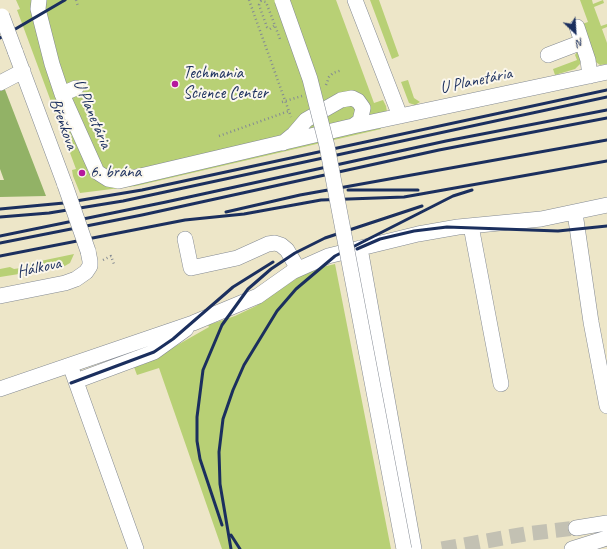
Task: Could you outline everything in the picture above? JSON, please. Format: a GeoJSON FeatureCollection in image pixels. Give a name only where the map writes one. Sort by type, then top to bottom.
{"type":"FeatureCollection","features":[{"type":"Feature","properties":{"kind":"street","name":"U Planetária"},"geometry":{"type":"LineString","coordinates":[[39,0],[38,9],[52,64],[62,94],[97,172],[108,179],[119,181],[353,126],[607,72]]}},
{"type":"Feature","properties":{"kind":"street"},"geometry":{"type":"LineString","coordinates":[[282,0],[310,79],[327,146],[404,549]]}},
{"type":"Feature","properties":{"kind":"street"},"geometry":{"type":"LineString","coordinates":[[357,3],[400,116]]}},
{"type":"Feature","properties":{"kind":"street","name":"Břeňkova"},"geometry":{"type":"LineString","coordinates":[[1,14],[88,251]]}},
{"type":"Feature","properties":{"kind":"street"},"geometry":{"type":"LineString","coordinates":[[577,26],[588,60],[590,76]]}},
{"type":"Feature","properties":{"kind":"street"},"geometry":{"type":"LineString","coordinates":[[548,54],[582,42]]}},
{"type":"Feature","properties":{"kind":"street"},"geometry":{"type":"LineString","coordinates":[[0,83],[23,71]]}},
{"type":"Feature","properties":{"kind":"street"},"geometry":{"type":"LineString","coordinates":[[62,94],[76,88]]}},
{"type":"Feature","properties":{"kind":"street","name":"U Planetária"},"geometry":{"type":"LineString","coordinates":[[283,143],[306,120],[326,107],[341,100],[352,98],[358,101],[363,108],[360,121],[353,126]]}},
{"type":"Feature","properties":{"kind":"street"},"geometry":{"type":"LineString","coordinates":[[0,389],[193,323],[258,296],[298,269],[328,256],[418,234],[471,226],[541,219],[607,206]]}},
{"type":"Feature","properties":{"kind":"street"},"geometry":{"type":"LineString","coordinates":[[575,213],[591,322],[607,406]]}},
{"type":"Feature","properties":{"kind":"street"},"geometry":{"type":"LineString","coordinates":[[471,226],[500,384]]}},
{"type":"Feature","properties":{"kind":"street"},"geometry":{"type":"LineString","coordinates":[[185,239],[191,268],[237,258],[268,244],[275,243],[281,244],[287,250],[298,269]]}},
{"type":"Feature","properties":{"kind":"street"},"geometry":{"type":"LineString","coordinates":[[360,248],[414,549]]}},
{"type":"Feature","properties":{"kind":"street","name":"Hálkova"},"geometry":{"type":"LineString","coordinates":[[0,296],[65,284],[76,279],[86,272],[90,266],[88,251]]}},
{"type":"Feature","properties":{"kind":"street"},"geometry":{"type":"LineString","coordinates":[[76,381],[154,352],[193,323]]}},
{"type":"Feature","properties":{"kind":"street"},"geometry":{"type":"LineString","coordinates":[[70,365],[136,549]]}},
{"type":"Feature","properties":{"kind":"street"},"geometry":{"type":"LineString","coordinates":[[576,528],[607,523]]}},
{"type":"Feature","properties":{"kind":"street"},"geometry":{"type":"LineString","coordinates":[[572,549],[607,538]]}},
{"type":"Feature","properties":{"kind":"path"},"geometry":{"type":"LineString","coordinates":[[76,0],[78,6]]}},
{"type":"Feature","properties":{"kind":"path"},"geometry":{"type":"LineString","coordinates":[[249,0],[296,131]]}},
{"type":"Feature","properties":{"kind":"path"},"geometry":{"type":"LineString","coordinates":[[274,26],[271,29],[268,28],[262,14],[259,4],[264,1],[267,4],[274,26],[282,43]]}},
{"type":"Feature","properties":{"kind":"path"},"geometry":{"type":"LineString","coordinates":[[255,16],[262,14]]}},
{"type":"Feature","properties":{"kind":"path"},"geometry":{"type":"LineString","coordinates":[[218,136],[289,111]]}},
{"type":"Feature","properties":{"kind":"path"},"geometry":{"type":"LineString","coordinates":[[105,259],[111,256],[114,264]]}},
{"type":"Feature","properties":{"kind":"green space","name":"Techmania Science Center"},"geometry":{"type":"Polygon","coordinates":[[[16,0],[336,0],[374,103],[383,100],[387,112],[377,118],[381,129],[136,186],[80,193],[72,170],[76,169],[17,10],[20,9],[16,0]]]}},
{"type":"Feature","properties":{"kind":"green space"},"geometry":{"type":"Polygon","coordinates":[[[370,0],[379,0],[399,56],[392,59],[370,0]]]}},
{"type":"Feature","properties":{"kind":"green space"},"geometry":{"type":"Polygon","coordinates":[[[580,0],[592,0],[593,4],[603,0],[604,3],[594,7],[601,26],[607,24],[607,27],[602,29],[607,43],[607,64],[600,65],[596,62],[582,24],[588,22],[580,0]]]}},
{"type":"Feature","properties":{"kind":"green space"},"geometry":{"type":"Polygon","coordinates":[[[577,52],[581,58],[580,64],[575,69],[555,75],[553,69],[577,60],[575,55],[577,52]]]}},
{"type":"Feature","properties":{"kind":"green space"},"geometry":{"type":"Polygon","coordinates":[[[408,80],[414,98],[420,102],[415,105],[409,103],[401,82],[408,80]]]}},
{"type":"Feature","properties":{"kind":"green space"},"geometry":{"type":"Polygon","coordinates":[[[4,87],[46,196],[0,197],[0,180],[4,180],[0,169],[0,90],[4,87]]]}},
{"type":"Feature","properties":{"kind":"green space"},"geometry":{"type":"Polygon","coordinates":[[[74,254],[70,263],[63,267],[0,277],[0,269],[10,267],[14,269],[27,267],[31,263],[74,254]]]}},
{"type":"Feature","properties":{"kind":"green space"},"geometry":{"type":"Polygon","coordinates":[[[335,264],[391,549],[222,549],[159,368],[137,375],[134,367],[144,364],[209,327],[208,325],[235,316],[256,306],[297,278],[314,269],[335,264]]]}},
{"type":"Feature","properties":{"kind":"tunnel"},"geometry":{"type":"LineString","coordinates":[[442,549],[525,534],[576,528]]}},
{"type":"Feature","properties":{"kind":"railway"},"geometry":{"type":"LineString","coordinates":[[0,38],[65,0]]}},
{"type":"Feature","properties":{"kind":"railway"},"geometry":{"type":"LineString","coordinates":[[0,209],[64,203],[142,190],[607,90]]}},
{"type":"Feature","properties":{"kind":"railway"},"geometry":{"type":"LineString","coordinates":[[0,217],[49,213],[123,201],[607,97]]}},
{"type":"Feature","properties":{"kind":"railway"},"geometry":{"type":"LineString","coordinates":[[0,236],[166,202],[446,141],[607,110]]}},
{"type":"Feature","properties":{"kind":"railway"},"geometry":{"type":"LineString","coordinates":[[0,243],[142,215],[439,150],[607,118]]}},
{"type":"Feature","properties":{"kind":"railway"},"geometry":{"type":"LineString","coordinates":[[226,212],[300,195],[607,140]]}},
{"type":"Feature","properties":{"kind":"railway"},"geometry":{"type":"LineString","coordinates":[[0,256],[185,220],[244,214],[321,200],[404,197],[607,161]]}},
{"type":"Feature","properties":{"kind":"railway"},"geometry":{"type":"LineString","coordinates":[[348,190],[418,190]]}},
{"type":"Feature","properties":{"kind":"railway"},"geometry":{"type":"LineString","coordinates":[[231,549],[220,484],[219,452],[223,419],[244,365],[277,311],[296,289],[335,256],[453,196],[472,190]]}},
{"type":"Feature","properties":{"kind":"railway"},"geometry":{"type":"LineString","coordinates":[[222,525],[200,459],[197,441],[197,417],[203,370],[222,325],[248,289],[271,269],[295,253],[325,238],[422,206]]}},
{"type":"Feature","properties":{"kind":"railway"},"geometry":{"type":"LineString","coordinates":[[357,249],[380,239],[414,231],[447,227],[558,231],[607,226]]}},
{"type":"Feature","properties":{"kind":"railway"},"geometry":{"type":"LineString","coordinates":[[71,383],[154,352],[173,339],[233,287],[273,262]]}},
{"type":"Feature","properties":{"kind":"railway"},"geometry":{"type":"LineString","coordinates":[[231,535],[240,549]]}},
{"type":"Feature","properties":{"kind":"place","name":"Techmania Science Center"},"geometry":{"type":"Point","coordinates":[175,84]}},
{"type":"Feature","properties":{"kind":"place","name":"6. brána"},"geometry":{"type":"Point","coordinates":[82,173]}}]}
